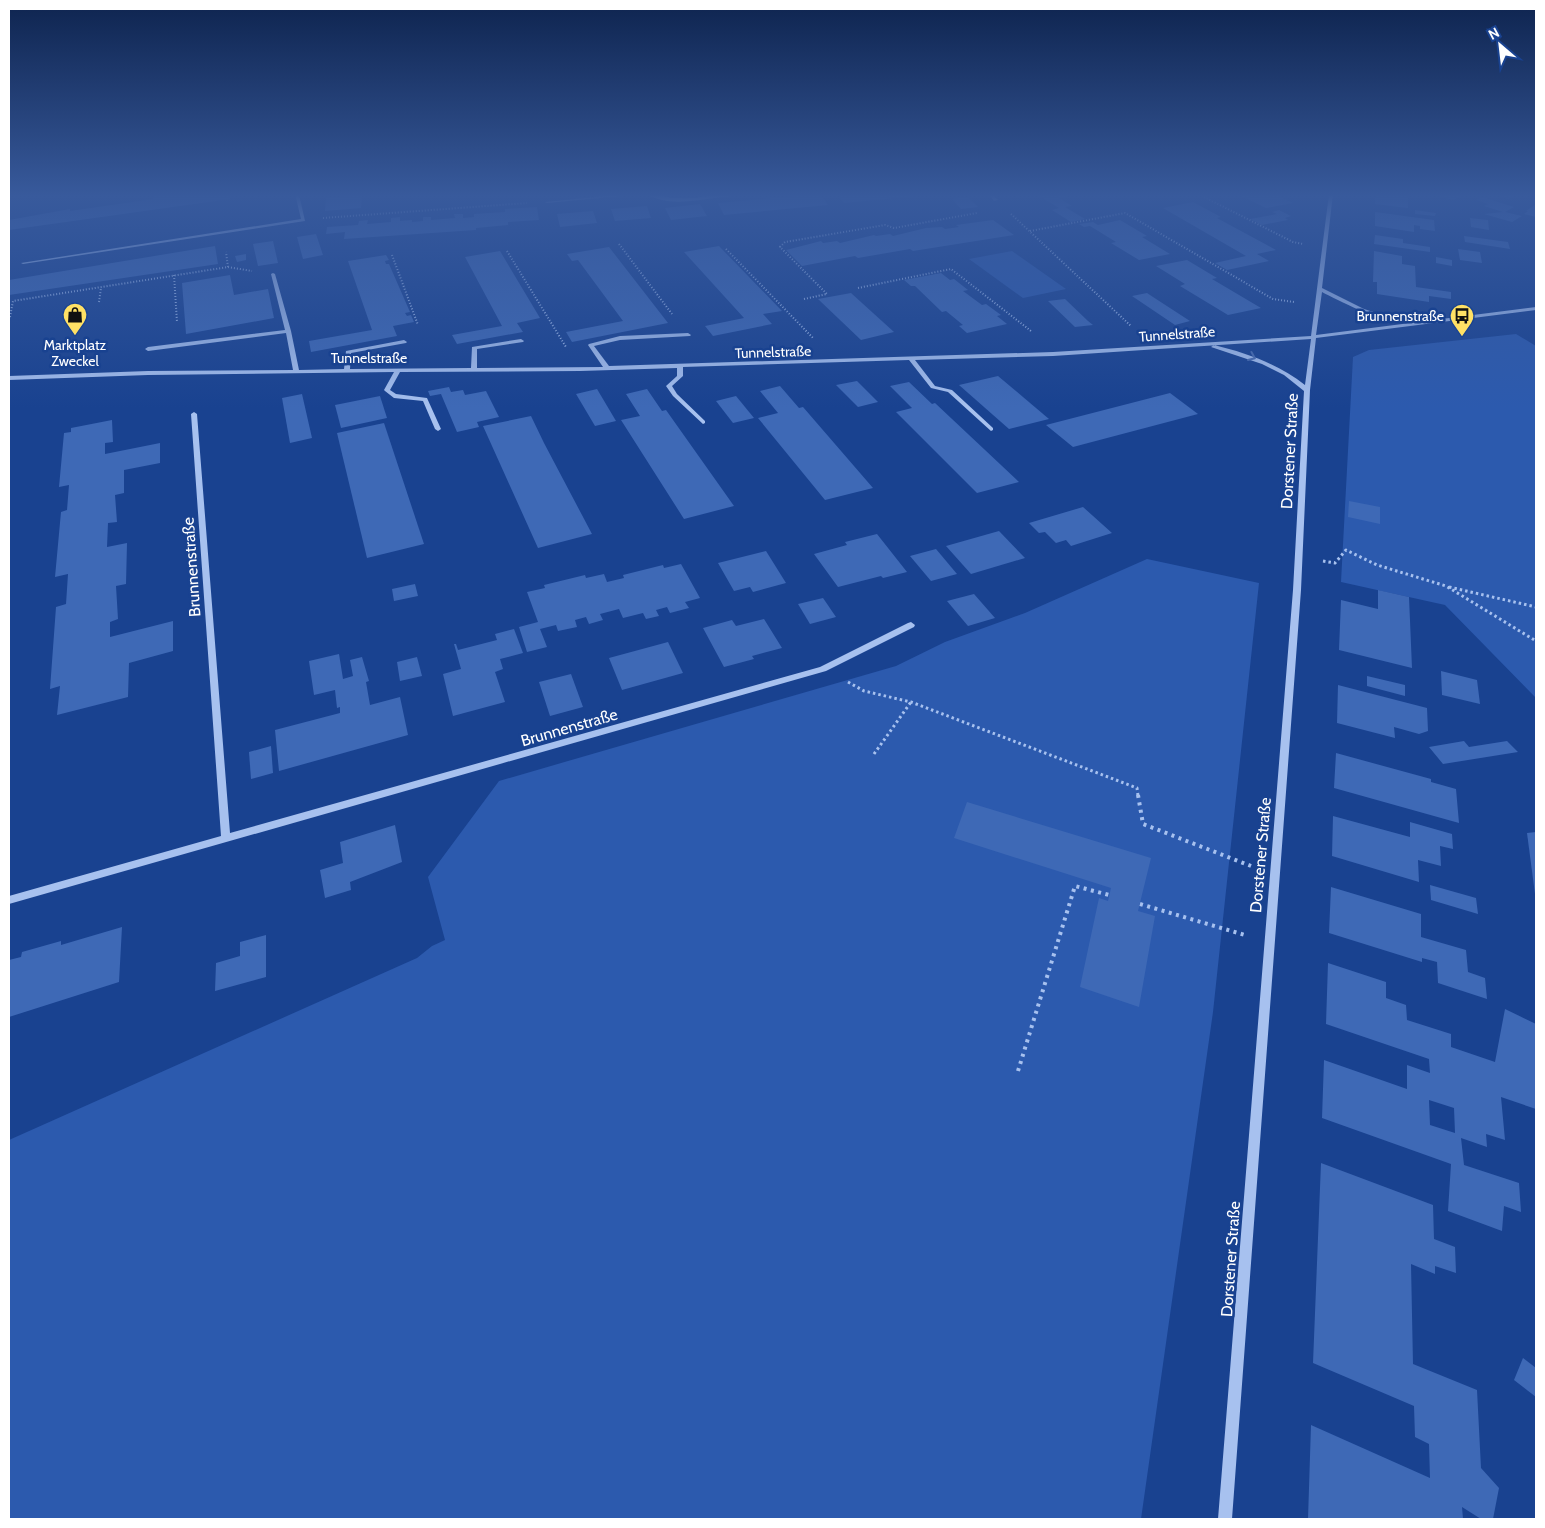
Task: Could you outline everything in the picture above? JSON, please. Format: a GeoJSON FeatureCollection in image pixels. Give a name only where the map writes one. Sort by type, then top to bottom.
{"type":"FeatureCollection","features":[{"type":"Feature","properties":{"kind":"street","name":"Dorstener Straße"},"geometry":{"type":"LineString","coordinates":[[1225,1519],[1298,555],[1307,390],[1313,336],[1317,322],[1322,265]]}},
{"type":"Feature","properties":{"kind":"street"},"geometry":{"type":"LineString","coordinates":[[274,274],[296,371]]}},
{"type":"Feature","properties":{"kind":"street"},"geometry":{"type":"LineString","coordinates":[[1319,288],[1368,313],[1391,319],[1432,322]]}},
{"type":"Feature","properties":{"kind":"street","name":"Tunnelstraße"},"geometry":{"type":"LineString","coordinates":[[9,378],[347,370],[680,367],[1062,354],[1313,336],[1536,309]]}},
{"type":"Feature","properties":{"kind":"street"},"geometry":{"type":"LineString","coordinates":[[148,349],[288,331]]}},
{"type":"Feature","properties":{"kind":"street"},"geometry":{"type":"LineString","coordinates":[[607,368],[591,345],[620,338],[688,334]]}},
{"type":"Feature","properties":{"kind":"street"},"geometry":{"type":"LineString","coordinates":[[474,370],[474,348],[521,341]]}},
{"type":"Feature","properties":{"kind":"street"},"geometry":{"type":"LineString","coordinates":[[347,370],[348,352],[404,342]]}},
{"type":"Feature","properties":{"kind":"street"},"geometry":{"type":"LineString","coordinates":[[1205,345],[1247,354],[1287,373],[1307,390]]}},
{"type":"Feature","properties":{"kind":"street"},"geometry":{"type":"LineString","coordinates":[[912,360],[933,387],[950,391],[991,429]]}},
{"type":"Feature","properties":{"kind":"street"},"geometry":{"type":"LineString","coordinates":[[680,367],[680,376],[669,386],[675,395],[703,422]]}},
{"type":"Feature","properties":{"kind":"street"},"geometry":{"type":"LineString","coordinates":[[398,370],[387,390],[394,396],[424,399],[438,429]]}},
{"type":"Feature","properties":{"kind":"street","name":"Brunnenstraße"},"geometry":{"type":"LineString","coordinates":[[194,414],[226,838]]}},
{"type":"Feature","properties":{"kind":"street","name":"Brunnenstraße"},"geometry":{"type":"LineString","coordinates":[[9,900],[516,758],[822,669],[912,625]]}},
{"type":"Feature","properties":{"kind":"path"},"geometry":{"type":"LineString","coordinates":[[10,317],[13,301],[174,276],[228,267],[228,265]]}},
{"type":"Feature","properties":{"kind":"path"},"geometry":{"type":"LineString","coordinates":[[396,265],[419,326]]}},
{"type":"Feature","properties":{"kind":"path"},"geometry":{"type":"LineString","coordinates":[[516,265],[580,369]]}},
{"type":"Feature","properties":{"kind":"path"},"geometry":{"type":"LineString","coordinates":[[635,265],[688,334]]}},
{"type":"Feature","properties":{"kind":"path"},"geometry":{"type":"LineString","coordinates":[[742,265],[837,362]]}},
{"type":"Feature","properties":{"kind":"path"},"geometry":{"type":"LineString","coordinates":[[798,265],[827,294],[804,299]]}},
{"type":"Feature","properties":{"kind":"path"},"geometry":{"type":"LineString","coordinates":[[1066,265],[1154,348]]}},
{"type":"Feature","properties":{"kind":"path"},"geometry":{"type":"LineString","coordinates":[[1215,265],[1273,299],[1317,306]]}},
{"type":"Feature","properties":{"kind":"path"},"geometry":{"type":"LineString","coordinates":[[858,288],[952,270],[1062,354]]}},
{"type":"Feature","properties":{"kind":"path"},"geometry":{"type":"LineString","coordinates":[[174,276],[178,344]]}},
{"type":"Feature","properties":{"kind":"path"},"geometry":{"type":"LineString","coordinates":[[99,302],[101,287]]}},
{"type":"Feature","properties":{"kind":"path"},"geometry":{"type":"LineString","coordinates":[[1298,555],[1335,564],[1346,550],[1378,565],[1446,586],[1536,607]]}},
{"type":"Feature","properties":{"kind":"path"},"geometry":{"type":"LineString","coordinates":[[1446,586],[1536,641]]}},
{"type":"Feature","properties":{"kind":"path"},"geometry":{"type":"LineString","coordinates":[[822,669],[864,691],[911,702],[1137,788],[1143,824],[1274,875]]}},
{"type":"Feature","properties":{"kind":"path"},"geometry":{"type":"LineString","coordinates":[[874,754],[911,702]]}},
{"type":"Feature","properties":{"kind":"path"},"geometry":{"type":"LineString","coordinates":[[1018,1071],[1075,886],[1109,895]]}},
{"type":"Feature","properties":{"kind":"path"},"geometry":{"type":"LineString","coordinates":[[1140,904],[1268,942]]}},
{"type":"Feature","properties":{"kind":"shaded area"},"geometry":{"type":"Polygon","coordinates":[[[978,265],[1032,265],[1066,289],[1023,298],[978,265]]]}},
{"type":"Feature","properties":{"kind":"shaded area"},"geometry":{"type":"Polygon","coordinates":[[[1516,334],[1536,346],[1536,698],[1445,605],[1341,582],[1353,357],[1369,350],[1516,334]]]}},
{"type":"Feature","properties":{"kind":"shaded area"},"geometry":{"type":"Polygon","coordinates":[[[1147,559],[1259,583],[1213,1012],[1141,1519],[9,1519],[9,1140],[417,958],[432,946],[445,940],[428,877],[499,781],[896,666],[945,642],[1025,613],[1147,559]]]}},
{"type":"Feature","properties":{"kind":"building"},"geometry":{"type":"Polygon","coordinates":[[[98,265],[209,265],[9,295],[9,280],[98,265]]]}},
{"type":"Feature","properties":{"kind":"building"},"geometry":{"type":"Polygon","coordinates":[[[349,265],[390,265],[410,312],[405,313],[407,316],[411,315],[414,322],[393,326],[397,336],[311,352],[309,341],[372,330],[349,265]]]}},
{"type":"Feature","properties":{"kind":"building"},"geometry":{"type":"Polygon","coordinates":[[[469,265],[509,265],[540,318],[517,323],[523,332],[457,344],[452,335],[502,326],[469,265]]]}},
{"type":"Feature","properties":{"kind":"building"},"geometry":{"type":"Polygon","coordinates":[[[582,265],[623,265],[668,323],[572,342],[566,332],[623,321],[582,265]]]}},
{"type":"Feature","properties":{"kind":"building"},"geometry":{"type":"Polygon","coordinates":[[[696,265],[738,265],[782,311],[763,314],[772,324],[713,336],[705,326],[744,318],[696,265]]]}},
{"type":"Feature","properties":{"kind":"building"},"geometry":{"type":"Polygon","coordinates":[[[1196,265],[1217,278],[1212,279],[1261,308],[1228,315],[1180,286],[1185,284],[1156,266],[1196,265]]]}},
{"type":"Feature","properties":{"kind":"building"},"geometry":{"type":"Polygon","coordinates":[[[1219,265],[1249,265],[1227,270],[1219,265]]]}},
{"type":"Feature","properties":{"kind":"building"},"geometry":{"type":"Polygon","coordinates":[[[1374,265],[1415,266],[1416,287],[1451,292],[1451,299],[1429,296],[1429,302],[1377,294],[1377,282],[1373,282],[1374,265]]]}},
{"type":"Feature","properties":{"kind":"building"},"geometry":{"type":"Polygon","coordinates":[[[941,273],[950,280],[954,279],[968,290],[963,291],[982,305],[986,304],[1001,315],[997,316],[1007,324],[967,333],[959,326],[963,325],[946,311],[942,312],[915,286],[911,286],[904,280],[941,273]]]}},
{"type":"Feature","properties":{"kind":"building"},"geometry":{"type":"Polygon","coordinates":[[[230,275],[234,295],[268,289],[274,318],[186,334],[182,283],[230,275]]]}},
{"type":"Feature","properties":{"kind":"building"},"geometry":{"type":"Polygon","coordinates":[[[851,293],[894,332],[861,340],[818,299],[851,293]]]}},
{"type":"Feature","properties":{"kind":"building"},"geometry":{"type":"Polygon","coordinates":[[[1147,293],[1190,321],[1175,325],[1132,296],[1147,293]]]}},
{"type":"Feature","properties":{"kind":"building"},"geometry":{"type":"Polygon","coordinates":[[[1065,299],[1093,325],[1075,327],[1048,301],[1065,299]]]}},
{"type":"Feature","properties":{"kind":"building"},"geometry":{"type":"Polygon","coordinates":[[[998,376],[1049,419],[1009,429],[959,385],[998,376]]]}},
{"type":"Feature","properties":{"kind":"building"},"geometry":{"type":"Polygon","coordinates":[[[857,381],[878,402],[858,407],[836,385],[857,381]]]}},
{"type":"Feature","properties":{"kind":"building"},"geometry":{"type":"Polygon","coordinates":[[[909,382],[932,404],[935,403],[1019,482],[977,493],[896,412],[912,408],[890,386],[909,382]]]}},
{"type":"Feature","properties":{"kind":"building"},"geometry":{"type":"Polygon","coordinates":[[[780,386],[799,408],[803,407],[873,488],[825,500],[758,418],[778,413],[760,391],[780,386]]]}},
{"type":"Feature","properties":{"kind":"building"},"geometry":{"type":"Polygon","coordinates":[[[449,387],[451,392],[463,390],[465,395],[486,391],[499,417],[477,422],[479,427],[457,432],[441,394],[430,396],[428,391],[449,387]]]}},
{"type":"Feature","properties":{"kind":"building"},"geometry":{"type":"Polygon","coordinates":[[[597,389],[616,421],[595,426],[576,394],[597,389]]]}},
{"type":"Feature","properties":{"kind":"building"},"geometry":{"type":"Polygon","coordinates":[[[647,389],[662,411],[666,410],[734,506],[684,519],[621,420],[640,416],[626,394],[647,389]]]}},
{"type":"Feature","properties":{"kind":"building"},"geometry":{"type":"Polygon","coordinates":[[[1170,393],[1198,414],[1073,447],[1046,425],[1170,393]]]}},
{"type":"Feature","properties":{"kind":"building"},"geometry":{"type":"Polygon","coordinates":[[[302,394],[312,438],[290,443],[282,398],[302,394]]]}},
{"type":"Feature","properties":{"kind":"building"},"geometry":{"type":"Polygon","coordinates":[[[380,396],[387,418],[341,428],[335,405],[380,396]]]}},
{"type":"Feature","properties":{"kind":"building"},"geometry":{"type":"Polygon","coordinates":[[[736,396],[754,418],[733,423],[716,401],[736,396]]]}},
{"type":"Feature","properties":{"kind":"building"},"geometry":{"type":"Polygon","coordinates":[[[531,416],[592,534],[538,548],[483,426],[531,416]]]}},
{"type":"Feature","properties":{"kind":"building"},"geometry":{"type":"Polygon","coordinates":[[[112,420],[113,442],[105,443],[105,454],[160,443],[160,463],[124,470],[124,493],[115,495],[117,522],[108,523],[107,547],[127,543],[126,584],[116,586],[118,619],[110,622],[110,637],[173,621],[173,651],[129,663],[128,697],[57,715],[60,686],[50,689],[56,607],[66,604],[68,574],[55,577],[61,512],[67,510],[69,485],[59,487],[64,433],[71,432],[71,428],[112,420]]]}},
{"type":"Feature","properties":{"kind":"building"},"geometry":{"type":"Polygon","coordinates":[[[384,423],[424,544],[367,558],[337,433],[384,423]]]}},
{"type":"Feature","properties":{"kind":"building"},"geometry":{"type":"Polygon","coordinates":[[[1349,501],[1380,507],[1380,524],[1348,517],[1349,501]]]}},
{"type":"Feature","properties":{"kind":"building"},"geometry":{"type":"Polygon","coordinates":[[[1083,507],[1112,533],[1071,546],[1066,540],[1056,543],[1045,532],[1039,533],[1029,523],[1083,507]]]}},
{"type":"Feature","properties":{"kind":"building"},"geometry":{"type":"Polygon","coordinates":[[[999,531],[1025,558],[971,574],[946,546],[999,531]]]}},
{"type":"Feature","properties":{"kind":"building"},"geometry":{"type":"Polygon","coordinates":[[[877,534],[907,572],[883,578],[881,576],[838,587],[814,554],[847,545],[845,542],[877,534]]]}},
{"type":"Feature","properties":{"kind":"building"},"geometry":{"type":"Polygon","coordinates":[[[936,549],[957,574],[931,581],[910,556],[936,549]]]}},
{"type":"Feature","properties":{"kind":"building"},"geometry":{"type":"Polygon","coordinates":[[[766,551],[786,583],[753,592],[750,587],[734,591],[718,563],[766,551]]]}},
{"type":"Feature","properties":{"kind":"building"},"geometry":{"type":"Polygon","coordinates":[[[681,564],[700,598],[685,602],[689,608],[670,613],[667,607],[656,610],[659,616],[646,619],[643,613],[623,618],[619,609],[600,614],[603,620],[589,624],[586,617],[575,620],[577,627],[558,631],[556,625],[540,629],[547,647],[527,652],[519,627],[538,622],[527,592],[545,588],[544,585],[585,575],[586,578],[604,574],[607,582],[624,578],[623,575],[663,565],[664,568],[681,564]]]}},
{"type":"Feature","properties":{"kind":"building"},"geometry":{"type":"Polygon","coordinates":[[[415,584],[418,596],[394,601],[392,589],[415,584]]]}},
{"type":"Feature","properties":{"kind":"building"},"geometry":{"type":"Polygon","coordinates":[[[1378,590],[1409,597],[1412,668],[1339,650],[1341,600],[1378,609],[1378,590]]]}},
{"type":"Feature","properties":{"kind":"building"},"geometry":{"type":"Polygon","coordinates":[[[974,594],[995,618],[968,626],[947,601],[974,594]]]}},
{"type":"Feature","properties":{"kind":"building"},"geometry":{"type":"Polygon","coordinates":[[[823,598],[836,617],[810,624],[798,604],[823,598]]]}},
{"type":"Feature","properties":{"kind":"building"},"geometry":{"type":"Polygon","coordinates":[[[764,619],[782,648],[752,656],[754,659],[724,667],[703,628],[732,620],[736,626],[764,619]]]}},
{"type":"Feature","properties":{"kind":"building"},"geometry":{"type":"Polygon","coordinates":[[[514,629],[523,653],[500,659],[503,669],[495,672],[505,702],[453,716],[443,674],[461,669],[454,644],[456,644],[458,650],[497,640],[495,634],[514,629]]]}},
{"type":"Feature","properties":{"kind":"building"},"geometry":{"type":"Polygon","coordinates":[[[668,642],[683,673],[622,690],[609,658],[668,642]]]}},
{"type":"Feature","properties":{"kind":"building"},"geometry":{"type":"Polygon","coordinates":[[[339,654],[343,679],[353,676],[350,660],[362,657],[369,681],[366,682],[370,705],[400,697],[408,735],[279,771],[275,730],[340,713],[340,707],[337,708],[335,690],[314,695],[309,661],[339,654]]]}},
{"type":"Feature","properties":{"kind":"building"},"geometry":{"type":"Polygon","coordinates":[[[417,657],[422,676],[400,681],[397,662],[417,657]]]}},
{"type":"Feature","properties":{"kind":"building"},"geometry":{"type":"Polygon","coordinates":[[[1441,671],[1477,680],[1480,704],[1442,695],[1441,671]]]}},
{"type":"Feature","properties":{"kind":"building"},"geometry":{"type":"Polygon","coordinates":[[[571,674],[583,707],[550,716],[539,682],[571,674]]]}},
{"type":"Feature","properties":{"kind":"building"},"geometry":{"type":"Polygon","coordinates":[[[1367,676],[1405,685],[1405,696],[1367,686],[1367,676]]]}},
{"type":"Feature","properties":{"kind":"building"},"geometry":{"type":"Polygon","coordinates":[[[1338,685],[1427,708],[1428,731],[1419,734],[1394,727],[1395,738],[1337,723],[1338,685]]]}},
{"type":"Feature","properties":{"kind":"building"},"geometry":{"type":"Polygon","coordinates":[[[1464,741],[1469,747],[1507,741],[1518,752],[1443,764],[1429,747],[1464,741]]]}},
{"type":"Feature","properties":{"kind":"building"},"geometry":{"type":"Polygon","coordinates":[[[271,746],[273,773],[251,779],[249,752],[271,746]]]}},
{"type":"Feature","properties":{"kind":"building"},"geometry":{"type":"Polygon","coordinates":[[[1336,753],[1431,779],[1431,782],[1456,789],[1459,823],[1334,788],[1336,753]]]}},
{"type":"Feature","properties":{"kind":"building"},"geometry":{"type":"Polygon","coordinates":[[[967,802],[1151,858],[1138,911],[1155,916],[1139,1007],[1080,987],[1099,898],[1108,901],[1111,888],[954,838],[967,802]]]}},
{"type":"Feature","properties":{"kind":"building"},"geometry":{"type":"Polygon","coordinates":[[[1333,816],[1410,837],[1410,822],[1452,834],[1453,849],[1440,846],[1441,866],[1418,860],[1419,882],[1332,856],[1333,816]]]}},
{"type":"Feature","properties":{"kind":"building"},"geometry":{"type":"Polygon","coordinates":[[[395,825],[402,862],[350,882],[351,890],[325,898],[320,870],[343,863],[340,842],[395,825]]]}},
{"type":"Feature","properties":{"kind":"building"},"geometry":{"type":"Polygon","coordinates":[[[1536,832],[1536,894],[1535,894],[1527,833],[1536,832]]]}},
{"type":"Feature","properties":{"kind":"building"},"geometry":{"type":"Polygon","coordinates":[[[1430,885],[1476,898],[1478,914],[1431,900],[1430,885]]]}},
{"type":"Feature","properties":{"kind":"building"},"geometry":{"type":"Polygon","coordinates":[[[1331,887],[1421,914],[1421,937],[1466,950],[1468,972],[1485,978],[1487,999],[1438,983],[1437,962],[1422,958],[1422,962],[1329,933],[1331,887]]]}},
{"type":"Feature","properties":{"kind":"building"},"geometry":{"type":"Polygon","coordinates":[[[122,927],[119,982],[9,1017],[9,960],[21,957],[22,952],[61,941],[61,945],[122,927]]]}},
{"type":"Feature","properties":{"kind":"building"},"geometry":{"type":"Polygon","coordinates":[[[266,935],[266,977],[215,991],[216,963],[240,956],[240,942],[266,935]]]}},
{"type":"Feature","properties":{"kind":"building"},"geometry":{"type":"Polygon","coordinates":[[[1328,963],[1386,982],[1386,998],[1406,1005],[1407,1020],[1451,1034],[1451,1047],[1495,1062],[1505,1009],[1536,1024],[1536,1109],[1501,1097],[1505,1140],[1486,1134],[1487,1147],[1461,1138],[1464,1165],[1519,1183],[1521,1212],[1504,1206],[1502,1231],[1448,1211],[1451,1164],[1322,1118],[1324,1060],[1407,1089],[1407,1065],[1430,1073],[1429,1059],[1326,1024],[1328,963]],[[1429,1100],[1430,1125],[1455,1133],[1454,1108],[1429,1100]]]}},
{"type":"Feature","properties":{"kind":"building"},"geometry":{"type":"Polygon","coordinates":[[[1321,1163],[1433,1205],[1434,1239],[1455,1247],[1456,1273],[1435,1266],[1435,1274],[1411,1264],[1413,1364],[1477,1390],[1481,1468],[1499,1488],[1493,1519],[1481,1519],[1462,1507],[1463,1519],[1308,1519],[1311,1425],[1430,1478],[1429,1444],[1415,1437],[1414,1406],[1313,1363],[1321,1163]]]}},
{"type":"Feature","properties":{"kind":"building"},"geometry":{"type":"Polygon","coordinates":[[[1523,1358],[1536,1368],[1536,1397],[1514,1380],[1523,1358]]]}},
{"type":"Feature","properties":{"kind":"place","name":"Marktplatz Zweckel"},"geometry":{"type":"Point","coordinates":[75,336]}},
{"type":"Feature","properties":{"kind":"place","name":"Brunnenstraße"},"geometry":{"type":"Point","coordinates":[1462,337]}}]}
